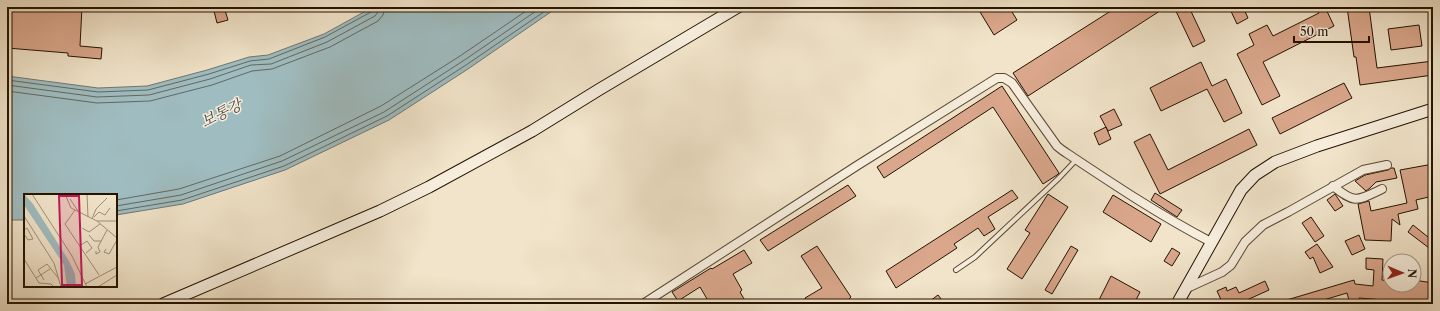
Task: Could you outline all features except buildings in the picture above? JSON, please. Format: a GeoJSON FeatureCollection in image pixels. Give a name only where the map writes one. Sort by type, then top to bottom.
{"type":"FeatureCollection","features":[{"type":"Feature","properties":{"kind":"main road"},"geometry":{"type":"LineString","coordinates":[[163,304],[380,211],[457,172],[532,131],[738,7]]}},
{"type":"Feature","properties":{"kind":"main road"},"geometry":{"type":"LineString","coordinates":[[1177,304],[1241,190],[1256,175],[1275,162],[1346,136],[1433,109]]}},
{"type":"Feature","properties":{"kind":"street"},"geometry":{"type":"LineString","coordinates":[[643,304],[997,78],[1004,78],[1012,83],[1057,146],[1076,160],[1184,228],[1211,242]]}},
{"type":"Feature","properties":{"kind":"street"},"geometry":{"type":"LineString","coordinates":[[1185,289],[1222,272],[1231,265],[1245,242],[1263,225],[1363,170],[1387,165]]}},
{"type":"Feature","properties":{"kind":"street"},"geometry":{"type":"LineString","coordinates":[[1333,186],[1346,197],[1354,199],[1363,198],[1382,190]]}},
{"type":"Feature","properties":{"kind":"lane"},"geometry":{"type":"LineString","coordinates":[[956,270],[975,257],[1059,178],[1076,160]]}},
{"type":"Feature","properties":{"kind":"lane"},"geometry":{"type":"LineString","coordinates":[[661,304],[665,302],[667,304]]}},
{"type":"Feature","properties":{"kind":"water","name":"보통강"},"geometry":{"type":"Polygon","coordinates":[[[373,7],[558,7],[468,69],[389,120],[285,170],[183,204],[117,215],[117,194],[24,194],[24,220],[7,220],[7,76],[98,88],[147,86],[249,57],[268,55],[324,34],[373,7]]]}}]}
